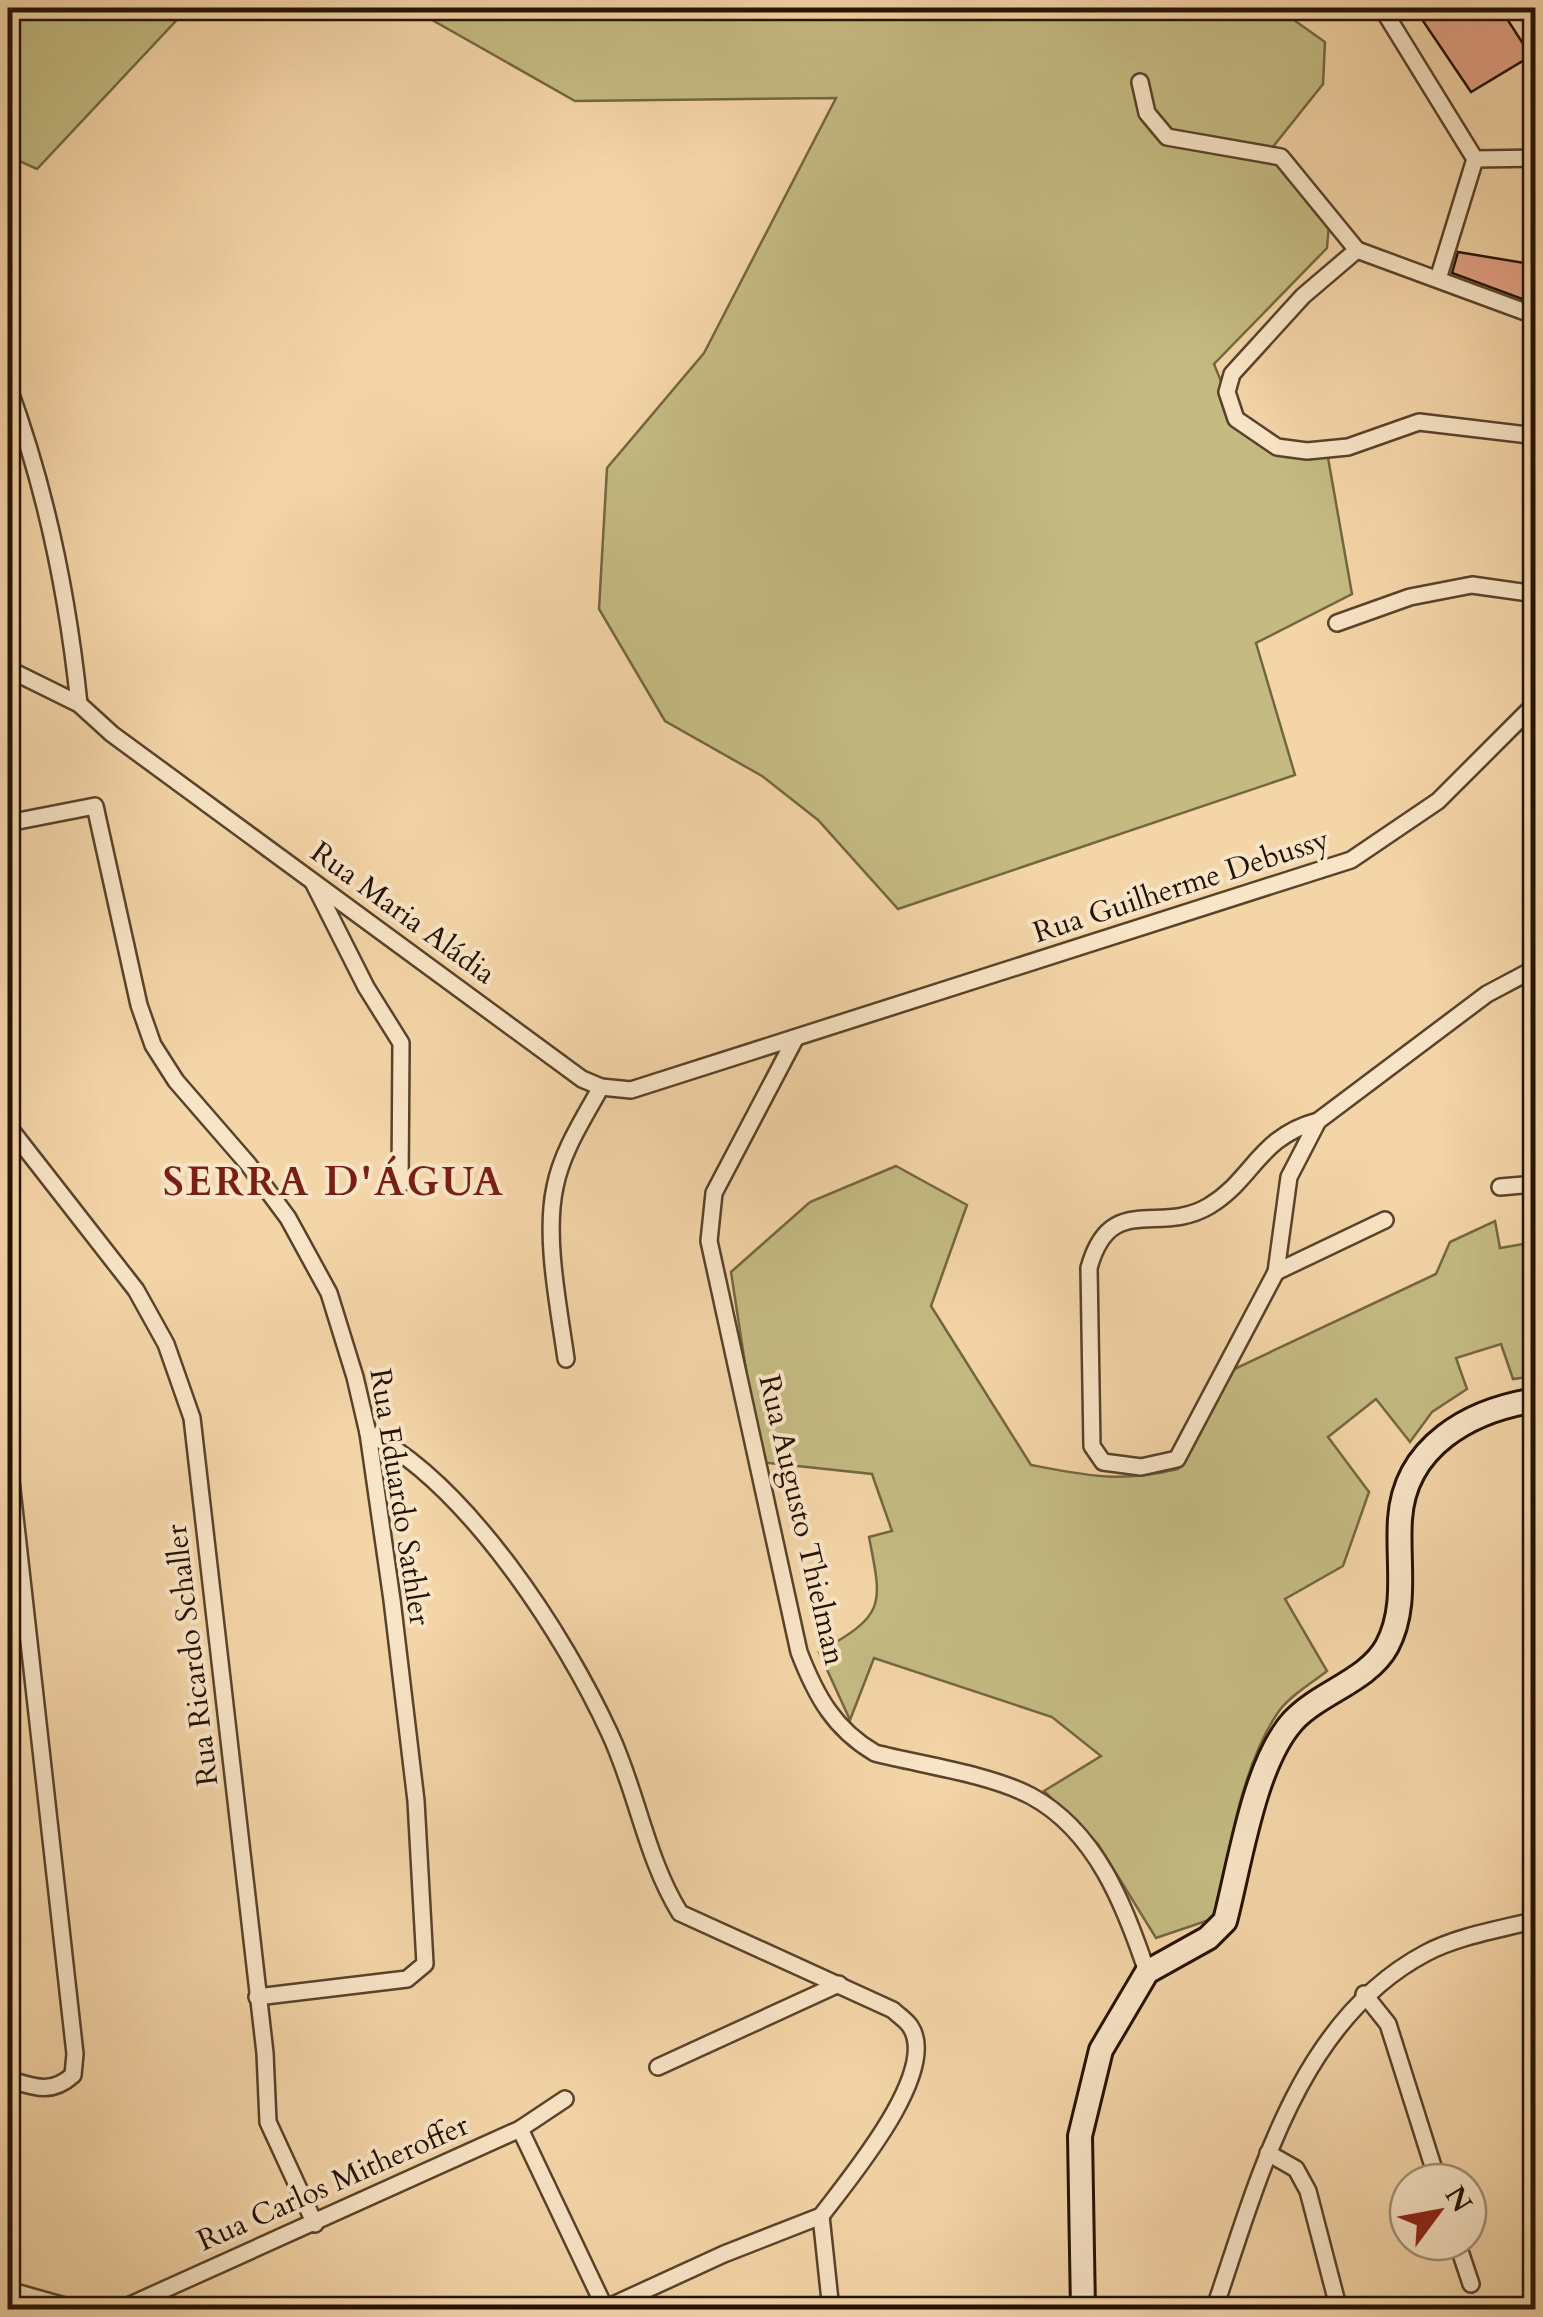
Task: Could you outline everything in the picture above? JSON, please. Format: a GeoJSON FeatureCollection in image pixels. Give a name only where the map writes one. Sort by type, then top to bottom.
{"type":"FeatureCollection","features":[{"type":"Feature","properties":{"kind":"street"},"geometry":{"type":"LineString","coordinates":[[1382,8],[1475,159],[1438,279]]}},
{"type":"Feature","properties":{"kind":"street"},"geometry":{"type":"LineString","coordinates":[[1140,82],[1147,113],[1167,137],[1281,156],[1357,250],[1536,316]]}},
{"type":"Feature","properties":{"kind":"street"},"geometry":{"type":"LineString","coordinates":[[1475,159],[1536,158]]}},
{"type":"Feature","properties":{"kind":"street"},"geometry":{"type":"LineString","coordinates":[[1357,250],[1303,296],[1232,374],[1227,392],[1236,419],[1276,447],[1307,451],[1348,447],[1419,422],[1536,436]]}},
{"type":"Feature","properties":{"kind":"street"},"geometry":{"type":"LineString","coordinates":[[8,386],[28,440],[72,640],[79,704]]}},
{"type":"Feature","properties":{"kind":"street"},"geometry":{"type":"LineString","coordinates":[[1336,623],[1410,597],[1472,586],[1536,594]]}},
{"type":"Feature","properties":{"kind":"street","name":"Rua Maria Aládia"},"geometry":{"type":"LineString","coordinates":[[8,669],[79,704],[112,734],[582,1079],[601,1087]]}},
{"type":"Feature","properties":{"kind":"street","name":"Rua Guilherme Debussy"},"geometry":{"type":"LineString","coordinates":[[795,1039],[1351,860],[1438,801],[1536,702]]}},
{"type":"Feature","properties":{"kind":"street","name":"Rua Eduardo Sathler"},"geometry":{"type":"LineString","coordinates":[[8,823],[95,806],[138,1005],[153,1045],[176,1082],[248,1164],[288,1218],[329,1293],[368,1433],[416,1802],[426,1964],[407,1979],[257,1997]]}},
{"type":"Feature","properties":{"kind":"street"},"geometry":{"type":"LineString","coordinates":[[311,880],[366,987],[402,1044],[400,1185]]}},
{"type":"Feature","properties":{"kind":"street"},"geometry":{"type":"LineString","coordinates":[[1318,1121],[1288,1177],[1276,1272],[1177,1459],[1142,1467],[1120,1466],[1097,1457],[1092,1446],[1089,1268],[1095,1245],[1121,1221],[1182,1214],[1209,1206],[1261,1152],[1299,1126],[1318,1121],[1487,994],[1536,968]]}},
{"type":"Feature","properties":{"kind":"street"},"geometry":{"type":"LineString","coordinates":[[566,1359],[555,1273],[554,1188],[572,1140],[601,1087],[631,1090],[795,1039]]}},
{"type":"Feature","properties":{"kind":"street","name":"Rua Augusto Thielman"},"geometry":{"type":"LineString","coordinates":[[795,1039],[714,1193],[709,1241],[799,1652],[815,1694],[860,1744],[876,1753],[1028,1794],[1086,1842],[1126,1912],[1147,1972]]}},
{"type":"Feature","properties":{"kind":"street","name":"Rua Ricardo Schaller"},"geometry":{"type":"LineString","coordinates":[[8,1126],[136,1290],[166,1344],[192,1418],[268,2122],[315,2224]]}},
{"type":"Feature","properties":{"kind":"street"},"geometry":{"type":"LineString","coordinates":[[1500,1188],[1536,1184]]}},
{"type":"Feature","properties":{"kind":"street"},"geometry":{"type":"LineString","coordinates":[[1276,1272],[1385,1220]]}},
{"type":"Feature","properties":{"kind":"street"},"geometry":{"type":"LineString","coordinates":[[1082,2310],[1086,2300],[1079,2206],[1083,2118],[1101,2050],[1147,1972],[1218,1932],[1278,1741],[1306,1709],[1369,1668],[1385,1650],[1398,1614],[1402,1502],[1423,1457],[1446,1434],[1480,1413],[1536,1400]]}},
{"type":"Feature","properties":{"kind":"street"},"geometry":{"type":"LineString","coordinates":[[368,1433],[398,1448],[435,1478],[542,1618],[612,1736],[665,1889],[680,1913],[893,2010],[912,2028],[916,2052],[907,2092],[822,2216],[724,2254],[604,2309],[520,2128]]}},
{"type":"Feature","properties":{"kind":"street"},"geometry":{"type":"LineString","coordinates":[[8,1454],[75,2054],[73,2076],[59,2088],[42,2089],[8,2078]]}},
{"type":"Feature","properties":{"kind":"street"},"geometry":{"type":"LineString","coordinates":[[1214,2310],[1268,2152],[1287,2110],[1364,1994],[1428,1951],[1536,1920]]}},
{"type":"Feature","properties":{"kind":"street"},"geometry":{"type":"LineString","coordinates":[[658,2067],[840,1984]]}},
{"type":"Feature","properties":{"kind":"street"},"geometry":{"type":"LineString","coordinates":[[1364,1994],[1388,2024],[1432,2162]]}},
{"type":"Feature","properties":{"kind":"street","name":"Rua Carlos Mitheroffer"},"geometry":{"type":"LineString","coordinates":[[119,2310],[520,2128],[565,2100]]}},
{"type":"Feature","properties":{"kind":"street"},"geometry":{"type":"LineString","coordinates":[[1268,2152],[1296,2170],[1308,2191],[1339,2310]]}},
{"type":"Feature","properties":{"kind":"street"},"geometry":{"type":"LineString","coordinates":[[822,2216],[831,2310]]}},
{"type":"Feature","properties":{"kind":"street"},"geometry":{"type":"LineString","coordinates":[[1464,2262],[1471,2284]]}},
{"type":"Feature","properties":{"kind":"street"},"geometry":{"type":"LineString","coordinates":[[8,2290],[79,2310]]}},
{"type":"Feature","properties":{"kind":"shaded area"},"geometry":{"type":"Polygon","coordinates":[[[8,8],[188,8],[37,169],[8,156],[8,8]]]}},
{"type":"Feature","properties":{"kind":"shaded area"},"geometry":{"type":"Polygon","coordinates":[[[411,8],[1277,8],[1325,42],[1323,84],[1268,153],[1330,212],[1327,248],[1214,364],[1234,408],[1252,431],[1280,442],[1327,452],[1352,594],[1256,643],[1295,775],[898,909],[818,820],[762,776],[665,721],[599,609],[607,468],[704,353],[836,98],[575,101],[411,8]]]}},
{"type":"Feature","properties":{"kind":"shaded area"},"geometry":{"type":"Polygon","coordinates":[[[896,1166],[967,1205],[931,1306],[1031,1465],[1088,1475],[1138,1476],[1178,1469],[1228,1372],[1436,1274],[1450,1242],[1495,1221],[1500,1248],[1535,1242],[1535,1376],[1513,1379],[1501,1344],[1456,1358],[1467,1389],[1432,1412],[1410,1442],[1376,1399],[1328,1437],[1369,1492],[1343,1566],[1285,1599],[1327,1671],[1279,1711],[1266,1732],[1246,1783],[1218,1917],[1156,1938],[1098,1844],[1044,1791],[1101,1756],[1052,1717],[874,1658],[850,1720],[819,1652],[868,1618],[877,1594],[869,1537],[892,1531],[872,1474],[760,1462],[731,1272],[810,1202],[896,1166]]]}},
{"type":"Feature","properties":{"kind":"building"},"geometry":{"type":"Polygon","coordinates":[[[1445,8],[1500,8],[1531,56],[1471,92],[1423,21],[1445,8]]]}},
{"type":"Feature","properties":{"kind":"building"},"geometry":{"type":"Polygon","coordinates":[[[1458,252],[1536,265],[1536,304],[1452,273],[1458,252]]]}},
{"type":"Feature","properties":{"kind":"district","name":"SERRA D'ÁGUA"},"geometry":{"type":"Point","coordinates":[334,1182]}}]}
